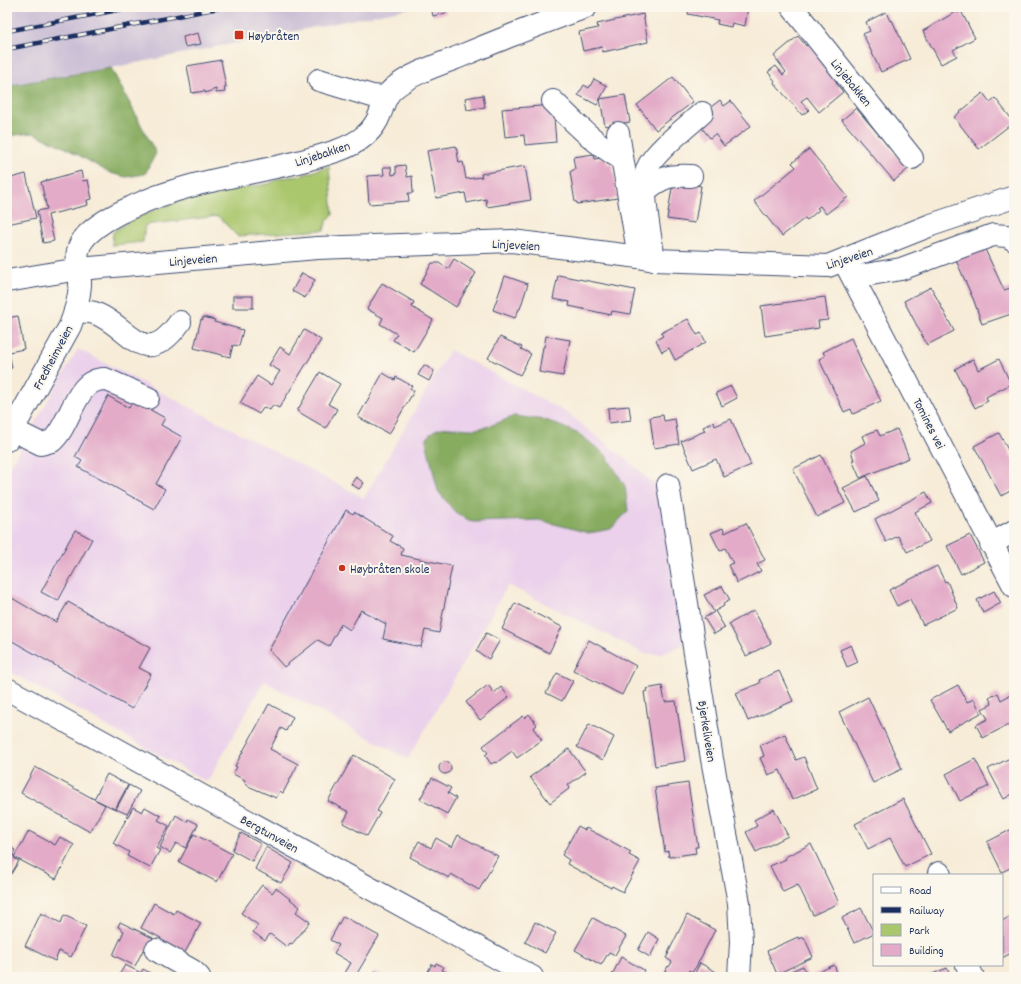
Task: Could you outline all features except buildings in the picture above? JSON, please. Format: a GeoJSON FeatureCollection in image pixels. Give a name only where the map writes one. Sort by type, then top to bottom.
{"type":"FeatureCollection","features":[{"type":"Feature","properties":{"kind":"street","name":"Linjebakken"},"geometry":{"type":"LineString","coordinates":[[79,269],[76,252],[80,244],[99,225],[120,213],[148,199],[180,188],[286,165],[341,149],[356,142],[373,128],[385,97],[393,88],[435,66],[516,33],[586,7]]}},
{"type":"Feature","properties":{"kind":"street","name":"Linjebakken"},"geometry":{"type":"LineString","coordinates":[[792,7],[912,158]]}},
{"type":"Feature","properties":{"kind":"street"},"geometry":{"type":"LineString","coordinates":[[319,80],[372,96],[385,97]]}},
{"type":"Feature","properties":{"kind":"street"},"geometry":{"type":"LineString","coordinates":[[553,101],[588,135],[606,150],[622,159]]}},
{"type":"Feature","properties":{"kind":"street"},"geometry":{"type":"LineString","coordinates":[[647,258],[644,178],[649,165],[702,113]]}},
{"type":"Feature","properties":{"kind":"street"},"geometry":{"type":"LineString","coordinates":[[618,133],[622,159],[647,258]]}},
{"type":"Feature","properties":{"kind":"street"},"geometry":{"type":"LineString","coordinates":[[645,190],[664,178],[671,176],[691,176]]}},
{"type":"Feature","properties":{"kind":"street","name":"Linjeveien"},"geometry":{"type":"LineString","coordinates":[[7,281],[79,269],[318,248],[512,241],[647,258],[828,266],[849,269],[931,225],[1014,197]]}},
{"type":"Feature","properties":{"kind":"street"},"geometry":{"type":"LineString","coordinates":[[849,269],[901,269],[993,236],[1007,236],[1014,240]]}},
{"type":"Feature","properties":{"kind":"street","name":"Fredheimveien"},"geometry":{"type":"LineString","coordinates":[[10,435],[70,326],[75,311],[80,283],[79,269]]}},
{"type":"Feature","properties":{"kind":"street","name":"Tomines vei"},"geometry":{"type":"LineString","coordinates":[[849,269],[1014,586]]}},
{"type":"Feature","properties":{"kind":"street"},"geometry":{"type":"LineString","coordinates":[[75,311],[98,314],[134,341],[145,345],[153,345],[167,338],[180,322]]}},
{"type":"Feature","properties":{"kind":"street"},"geometry":{"type":"LineString","coordinates":[[10,435],[41,444],[52,441],[86,385],[98,379],[105,379],[148,398]]}},
{"type":"Feature","properties":{"kind":"street","name":"Bjerkeliveien"},"geometry":{"type":"LineString","coordinates":[[668,485],[711,751],[739,903],[741,942],[739,977]]}},
{"type":"Feature","properties":{"kind":"street"},"geometry":{"type":"LineString","coordinates":[[991,544],[1014,531]]}},
{"type":"Feature","properties":{"kind":"street","name":"Bergtunveien"},"geometry":{"type":"LineString","coordinates":[[7,689],[532,977]]}},
{"type":"Feature","properties":{"kind":"street"},"geometry":{"type":"LineString","coordinates":[[173,977],[150,955],[193,971],[199,977]]}},
{"type":"Feature","properties":{"kind":"street"},"geometry":{"type":"LineString","coordinates":[[968,966],[973,977]]}},
{"type":"Feature","properties":{"kind":"shaded area"},"geometry":{"type":"Polygon","coordinates":[[[7,7],[415,7],[111,68],[7,86],[7,7]]]}},
{"type":"Feature","properties":{"kind":"shaded area","name":"Høybråten skole"},"geometry":{"type":"Polygon","coordinates":[[[78,349],[364,498],[450,350],[567,413],[637,468],[663,493],[685,640],[682,645],[663,654],[645,654],[508,585],[408,759],[264,681],[207,782],[7,670],[7,471],[78,349]]]}},
{"type":"Feature","properties":{"kind":"green space"},"geometry":{"type":"Polygon","coordinates":[[[111,68],[156,153],[145,174],[126,177],[110,173],[64,147],[32,133],[7,136],[7,86],[111,68]]]}},
{"type":"Feature","properties":{"kind":"green space"},"geometry":{"type":"Polygon","coordinates":[[[329,166],[333,215],[327,220],[324,230],[237,236],[218,216],[145,225],[143,242],[112,245],[113,232],[130,221],[161,207],[212,192],[269,184],[280,178],[300,176],[329,166]]]}},
{"type":"Feature","properties":{"kind":"green space"},"geometry":{"type":"Polygon","coordinates":[[[514,416],[546,420],[579,434],[606,455],[625,486],[628,511],[611,529],[589,533],[539,520],[472,522],[455,512],[438,491],[426,441],[430,434],[441,428],[475,429],[485,427],[514,416]]]}},
{"type":"Feature","properties":{"kind":"railway"},"geometry":{"type":"LineString","coordinates":[[7,31],[134,7]]}},
{"type":"Feature","properties":{"kind":"railway"},"geometry":{"type":"LineString","coordinates":[[7,49],[224,7]]}},
{"type":"Feature","properties":{"kind":"place","name":"Høybråten"},"geometry":{"type":"Point","coordinates":[239,35]}},
{"type":"Feature","properties":{"kind":"place","name":"Høybråten skole"},"geometry":{"type":"Point","coordinates":[342,568]}}]}
